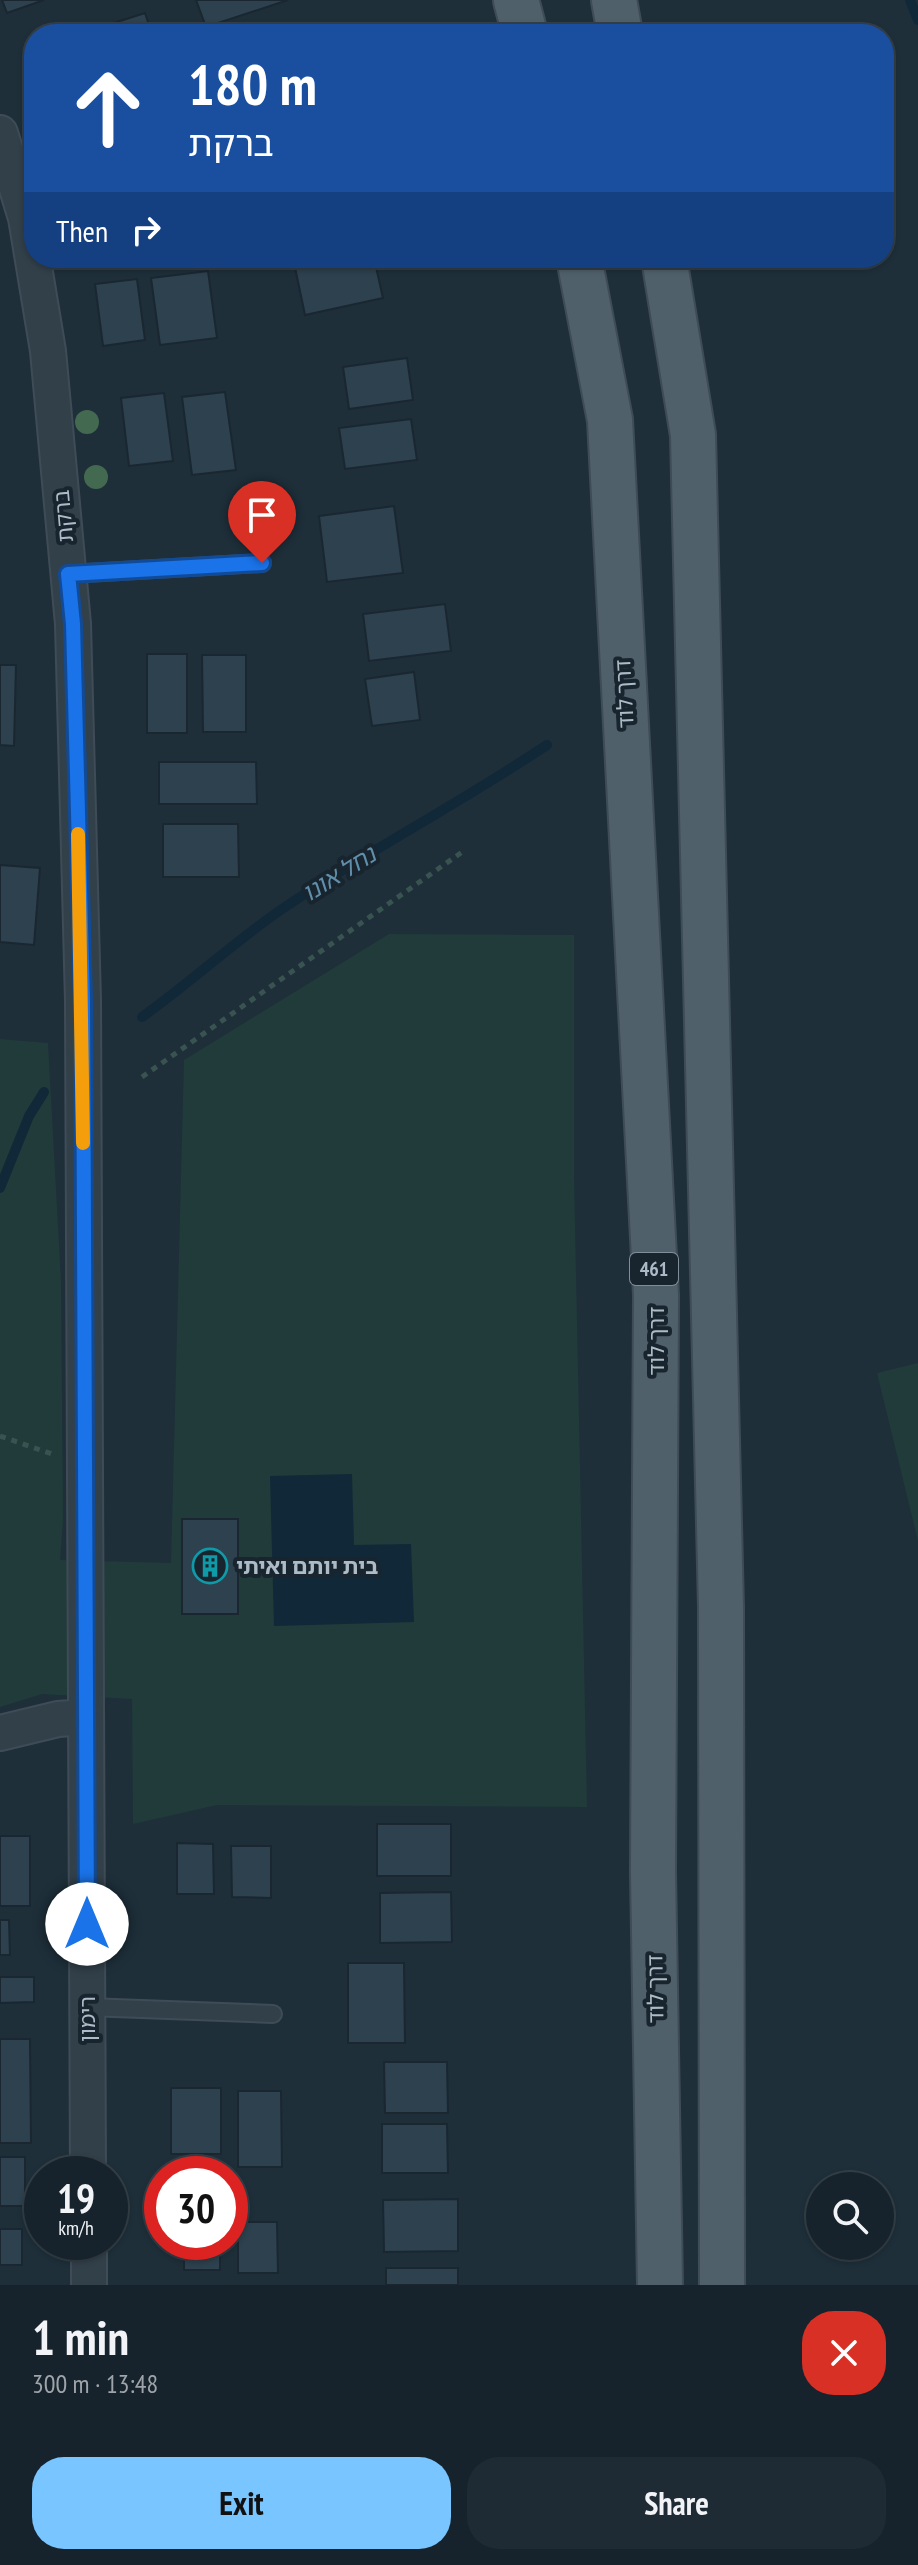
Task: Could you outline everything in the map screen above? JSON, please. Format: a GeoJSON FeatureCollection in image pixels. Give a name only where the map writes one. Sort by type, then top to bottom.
{"type":"FeatureCollection","features":[{"type":"Feature","properties":{"kind":"main road"},"geometry":{"type":"LineString","coordinates":[[516,0],[522,24]]}},
{"type":"Feature","properties":{"kind":"main road"},"geometry":{"type":"LineString","coordinates":[[614,0],[618,24]]}},
{"type":"Feature","properties":{"kind":"main road","name":"דרך לוד"},"geometry":{"type":"LineString","coordinates":[[581,268],[610,420],[656,1295],[653,1872],[660,2285]]}},
{"type":"Feature","properties":{"kind":"main road"},"geometry":{"type":"LineString","coordinates":[[666,268],[693,435],[721,1608],[722,2285]]}},
{"type":"Feature","properties":{"kind":"street","name":"ברקת"},"geometry":{"type":"LineString","coordinates":[[0,133],[24,200]]}},
{"type":"Feature","properties":{"kind":"street","name":"ברקת"},"geometry":{"type":"LineString","coordinates":[[37,268],[48,351],[73,624],[83,1001]]}},
{"type":"Feature","properties":{"kind":"street","name":"רימון"},"geometry":{"type":"LineString","coordinates":[[83,1001],[88,2156]]}},
{"type":"Feature","properties":{"kind":"street"},"geometry":{"type":"LineString","coordinates":[[0,1733],[58,1719],[86,1717]]}},
{"type":"Feature","properties":{"kind":"street"},"geometry":{"type":"LineString","coordinates":[[89,2260],[89,2285]]}},
{"type":"Feature","properties":{"kind":"lane"},"geometry":{"type":"LineString","coordinates":[[68,574],[262,563]]}},
{"type":"Feature","properties":{"kind":"lane"},"geometry":{"type":"LineString","coordinates":[[87,2007],[273,2014]]}},
{"type":"Feature","properties":{"kind":"path"},"geometry":{"type":"LineString","coordinates":[[142,1077],[465,850]]}},
{"type":"Feature","properties":{"kind":"path"},"geometry":{"type":"LineString","coordinates":[[0,1436],[53,1455],[85,1455]]}},
{"type":"Feature","properties":{"kind":"green space"},"geometry":{"type":"Polygon","coordinates":[[[389,934],[574,935],[574,1177],[587,1807],[217,1805],[133,1824],[132,1699],[42,1694],[0,1707],[0,1039],[48,1043],[61,1281],[63,1521],[60,1560],[171,1563],[184,1060],[389,934]]]}},
{"type":"Feature","properties":{"kind":"green space"},"geometry":{"type":"Polygon","coordinates":[[[918,1363],[918,1541],[877,1373],[918,1363]]]}},
{"type":"Feature","properties":{"kind":"water"},"geometry":{"type":"Polygon","coordinates":[[[352,1474],[354,1545],[411,1544],[414,1622],[274,1626],[270,1476],[352,1474]]]}},
{"type":"Feature","properties":{"kind":"building"},"geometry":{"type":"Polygon","coordinates":[[[2,0],[44,0],[7,13],[2,0]]]}},
{"type":"Feature","properties":{"kind":"building"},"geometry":{"type":"Polygon","coordinates":[[[196,0],[288,0],[215,24],[205,24],[196,0]]]}},
{"type":"Feature","properties":{"kind":"building"},"geometry":{"type":"Polygon","coordinates":[[[145,13],[149,24],[111,24],[145,13]]]}},
{"type":"Feature","properties":{"kind":"building"},"geometry":{"type":"Polygon","coordinates":[[[295,268],[376,268],[383,298],[305,315],[295,268]]]}},
{"type":"Feature","properties":{"kind":"building"},"geometry":{"type":"Polygon","coordinates":[[[208,271],[217,338],[160,345],[151,278],[208,271]]]}},
{"type":"Feature","properties":{"kind":"building"},"geometry":{"type":"Polygon","coordinates":[[[137,279],[145,340],[103,346],[95,284],[137,279]]]}},
{"type":"Feature","properties":{"kind":"building"},"geometry":{"type":"Polygon","coordinates":[[[407,358],[413,400],[349,409],[343,367],[407,358]]]}},
{"type":"Feature","properties":{"kind":"building"},"geometry":{"type":"Polygon","coordinates":[[[225,392],[236,470],[192,475],[182,397],[225,392]]]}},
{"type":"Feature","properties":{"kind":"building"},"geometry":{"type":"Polygon","coordinates":[[[164,393],[173,461],[129,466],[121,398],[164,393]]]}},
{"type":"Feature","properties":{"kind":"building"},"geometry":{"type":"Polygon","coordinates":[[[411,419],[417,460],[345,469],[339,428],[411,419]]]}},
{"type":"Feature","properties":{"kind":"building"},"geometry":{"type":"Polygon","coordinates":[[[394,506],[403,573],[327,582],[319,516],[394,506]]]}},
{"type":"Feature","properties":{"kind":"building"},"geometry":{"type":"Polygon","coordinates":[[[445,604],[451,651],[369,661],[363,614],[445,604]]]}},
{"type":"Feature","properties":{"kind":"building"},"geometry":{"type":"Polygon","coordinates":[[[147,654],[187,654],[187,733],[147,733],[147,654]]]}},
{"type":"Feature","properties":{"kind":"building"},"geometry":{"type":"Polygon","coordinates":[[[202,655],[246,655],[246,732],[203,732],[202,655]]]}},
{"type":"Feature","properties":{"kind":"building"},"geometry":{"type":"Polygon","coordinates":[[[0,665],[16,665],[14,746],[0,745],[0,665]]]}},
{"type":"Feature","properties":{"kind":"building"},"geometry":{"type":"Polygon","coordinates":[[[414,672],[420,720],[372,726],[365,679],[414,672]]]}},
{"type":"Feature","properties":{"kind":"building"},"geometry":{"type":"Polygon","coordinates":[[[159,762],[256,762],[257,804],[159,804],[159,762]]]}},
{"type":"Feature","properties":{"kind":"building"},"geometry":{"type":"Polygon","coordinates":[[[163,824],[238,824],[239,877],[163,877],[163,824]]]}},
{"type":"Feature","properties":{"kind":"building"},"geometry":{"type":"Polygon","coordinates":[[[0,865],[40,868],[34,945],[0,942],[0,865]]]}},
{"type":"Feature","properties":{"kind":"building","name":"בית יותם ואיתי"},"geometry":{"type":"Polygon","coordinates":[[[182,1519],[238,1519],[238,1614],[182,1614],[182,1519]]]}},
{"type":"Feature","properties":{"kind":"building"},"geometry":{"type":"Polygon","coordinates":[[[377,1824],[451,1824],[451,1876],[377,1876],[377,1824]]]}},
{"type":"Feature","properties":{"kind":"building"},"geometry":{"type":"Polygon","coordinates":[[[0,1836],[30,1836],[30,1906],[0,1906],[0,1836]]]}},
{"type":"Feature","properties":{"kind":"building"},"geometry":{"type":"Polygon","coordinates":[[[177,1843],[213,1844],[214,1894],[177,1894],[177,1843]]]}},
{"type":"Feature","properties":{"kind":"building"},"geometry":{"type":"Polygon","coordinates":[[[231,1846],[271,1846],[271,1898],[232,1897],[231,1846]]]}},
{"type":"Feature","properties":{"kind":"building"},"geometry":{"type":"Polygon","coordinates":[[[451,1892],[452,1942],[380,1943],[380,1893],[451,1892]]]}},
{"type":"Feature","properties":{"kind":"building"},"geometry":{"type":"Polygon","coordinates":[[[0,1920],[9,1920],[10,1955],[0,1955],[0,1920]]]}},
{"type":"Feature","properties":{"kind":"building"},"geometry":{"type":"Polygon","coordinates":[[[348,1963],[404,1963],[405,2043],[348,2043],[348,1963]]]}},
{"type":"Feature","properties":{"kind":"building"},"geometry":{"type":"Polygon","coordinates":[[[0,1977],[34,1977],[34,2002],[0,2003],[0,1977]]]}},
{"type":"Feature","properties":{"kind":"building"},"geometry":{"type":"Polygon","coordinates":[[[0,2039],[30,2039],[31,2143],[0,2143],[0,2039]]]}},
{"type":"Feature","properties":{"kind":"building"},"geometry":{"type":"Polygon","coordinates":[[[384,2062],[447,2062],[448,2113],[385,2113],[384,2062]]]}},
{"type":"Feature","properties":{"kind":"building"},"geometry":{"type":"Polygon","coordinates":[[[171,2088],[221,2088],[221,2154],[171,2154],[171,2088]]]}},
{"type":"Feature","properties":{"kind":"building"},"geometry":{"type":"Polygon","coordinates":[[[238,2091],[281,2091],[282,2167],[248,2167],[248,2156],[238,2156],[238,2091]]]}},
{"type":"Feature","properties":{"kind":"building"},"geometry":{"type":"Polygon","coordinates":[[[382,2124],[447,2124],[448,2173],[382,2173],[382,2124]]]}},
{"type":"Feature","properties":{"kind":"building"},"geometry":{"type":"Polygon","coordinates":[[[0,2157],[24,2157],[24,2206],[0,2206],[0,2157]]]}},
{"type":"Feature","properties":{"kind":"building"},"geometry":{"type":"Polygon","coordinates":[[[458,2199],[458,2251],[384,2252],[383,2200],[458,2199]]]}},
{"type":"Feature","properties":{"kind":"building"},"geometry":{"type":"Polygon","coordinates":[[[248,2222],[277,2222],[278,2273],[238,2273],[238,2260],[248,2260],[248,2222]]]}},
{"type":"Feature","properties":{"kind":"building"},"geometry":{"type":"Polygon","coordinates":[[[0,2229],[22,2229],[22,2265],[0,2265],[0,2229]]]}},
{"type":"Feature","properties":{"kind":"building"},"geometry":{"type":"Polygon","coordinates":[[[184,2260],[220,2260],[220,2270],[184,2270],[184,2260]]]}},
{"type":"Feature","properties":{"kind":"building"},"geometry":{"type":"Polygon","coordinates":[[[386,2268],[458,2268],[458,2285],[386,2285],[386,2268]]]}},
{"type":"Feature","properties":{"kind":"waterway","name":"נחל אונו"},"geometry":{"type":"LineString","coordinates":[[910,0],[918,20]]}},
{"type":"Feature","properties":{"kind":"waterway","name":"נחל אונו"},"geometry":{"type":"LineString","coordinates":[[142,1017],[282,909],[547,745]]}},
{"type":"Feature","properties":{"kind":"waterway","name":"נחל אונו"},"geometry":{"type":"LineString","coordinates":[[0,1188],[29,1116],[44,1092]]}},
{"type":"Feature","properties":{"kind":"slow traffic"},"geometry":{"type":"LineString","coordinates":[[78,834],[83,1143]]}},
{"type":"Feature","properties":{"kind":"place","name":"בית יותם ואיתי"},"geometry":{"type":"Point","coordinates":[210,1566]}},
{"type":"Feature","properties":{"kind":"route"},"geometry":{"type":"LineString","coordinates":[[87,1924],[83,1001],[73,624],[68,574],[262,563]]}}]}
